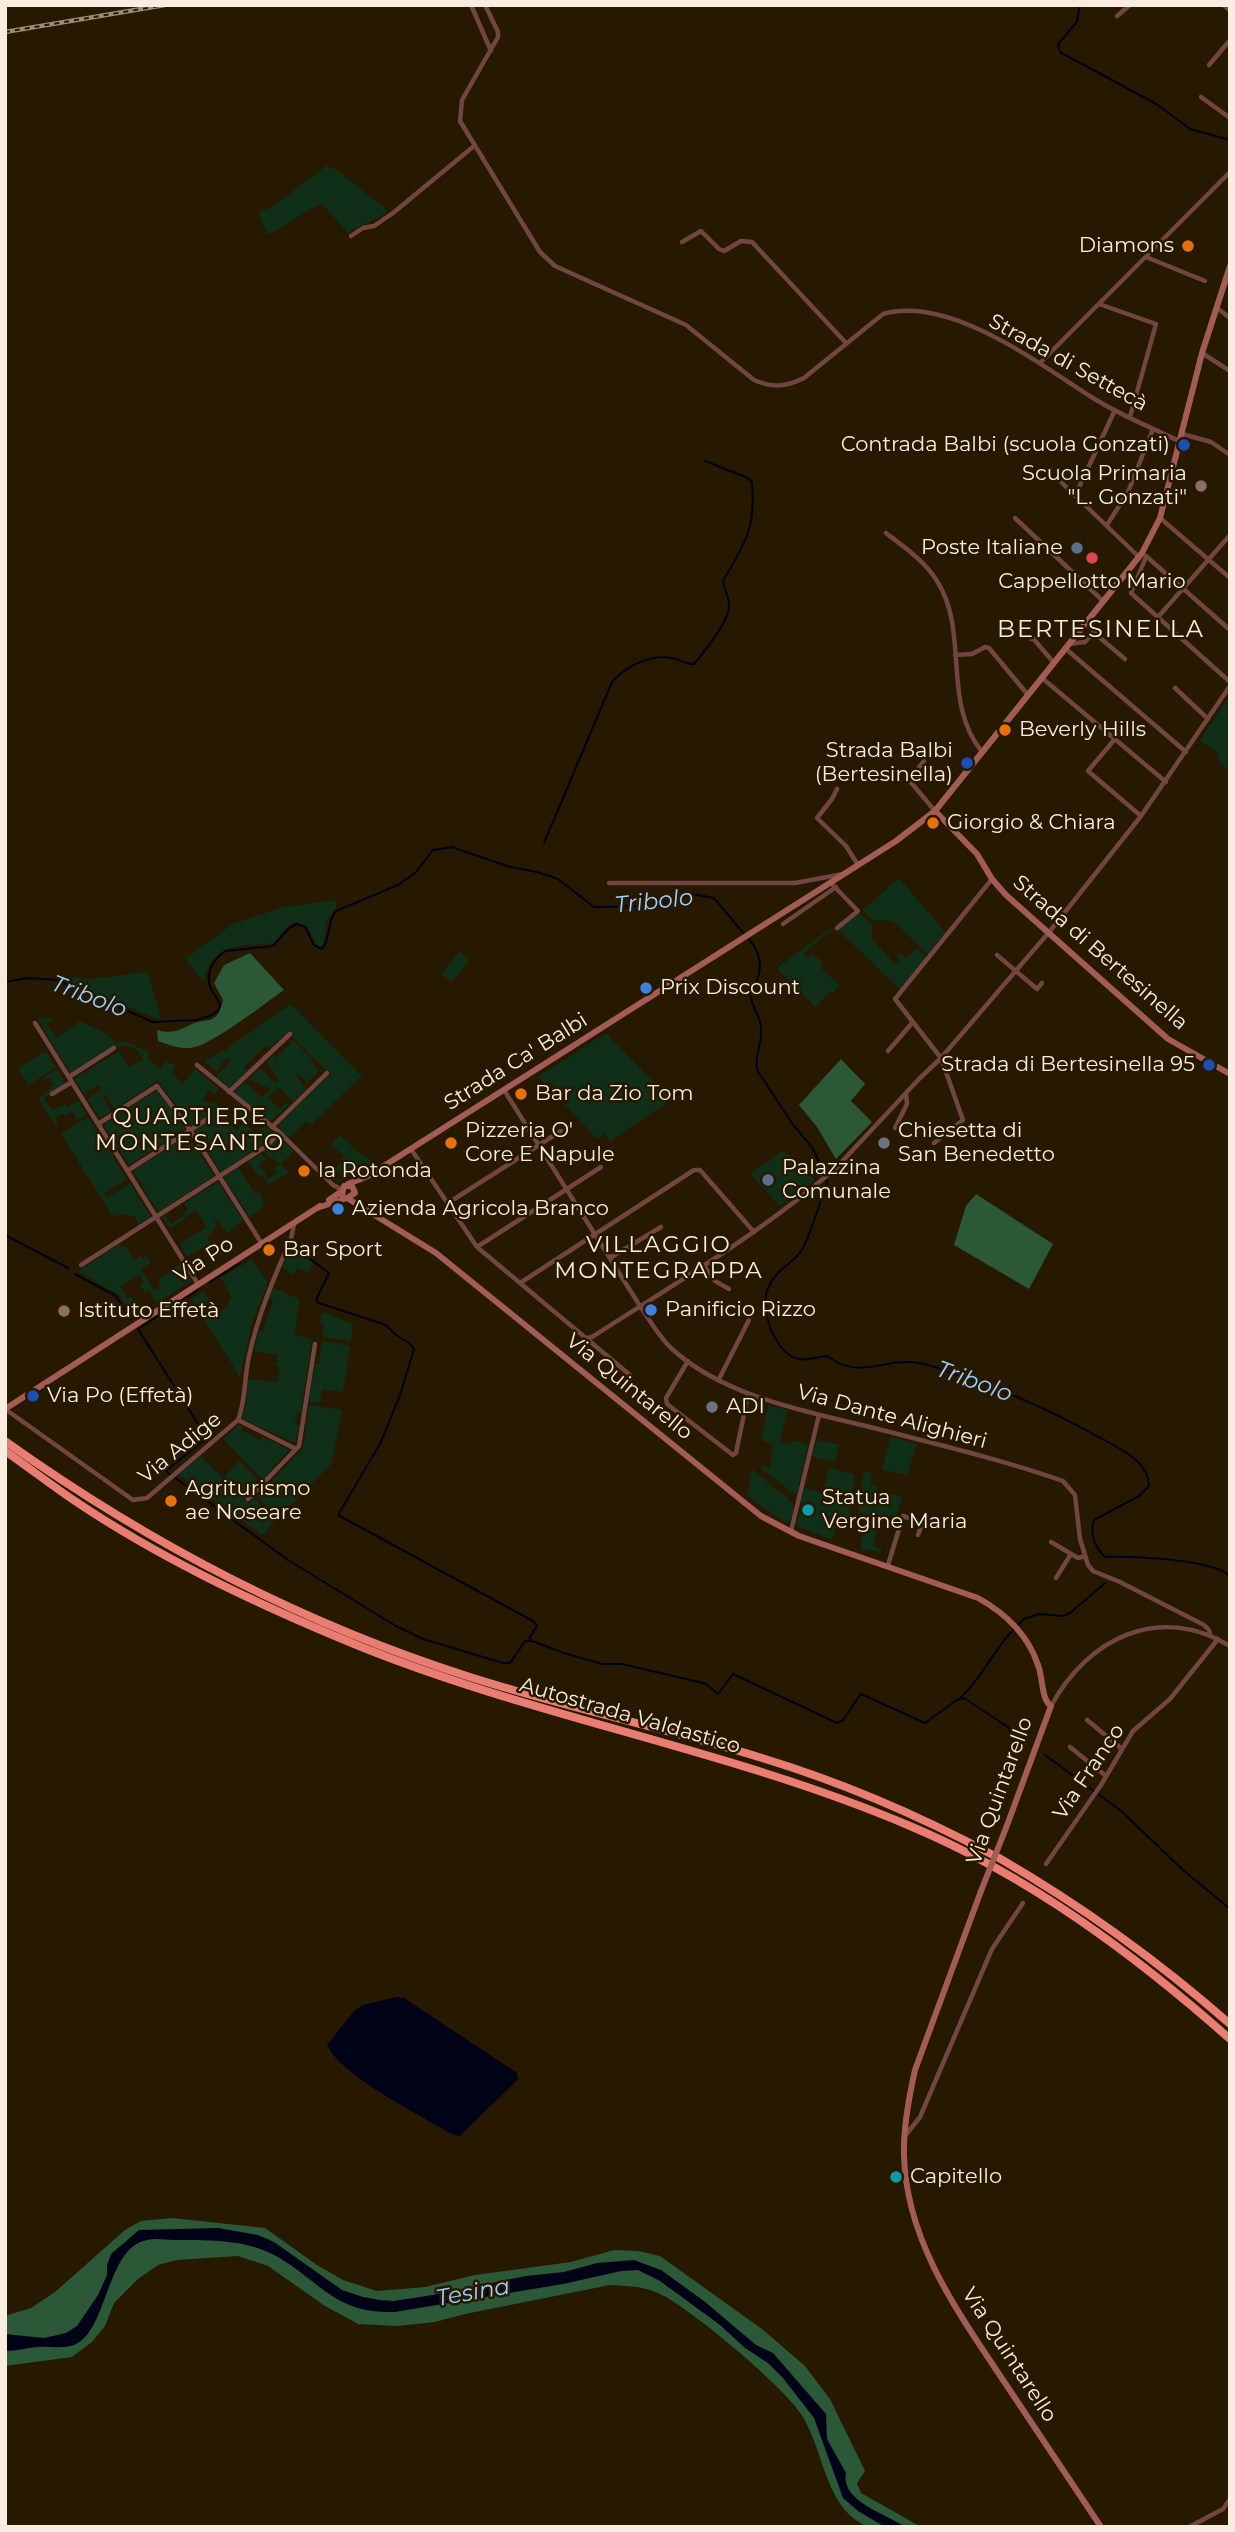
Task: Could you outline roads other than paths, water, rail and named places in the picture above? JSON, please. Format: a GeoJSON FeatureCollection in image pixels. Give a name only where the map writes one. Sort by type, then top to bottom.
{"type":"FeatureCollection","features":[{"type":"Feature","properties":{"kind":"highway"},"geometry":{"type":"LineString","coordinates":[[5,1441],[76,1490],[160,1541],[239,1583],[332,1626],[473,1678],[721,1746],[827,1780],[921,1819],[995,1856],[1071,1901],[1180,1981],[1230,2024]]}},
{"type":"Feature","properties":{"kind":"highway","name":"Autostrada Valdastico"},"geometry":{"type":"LineString","coordinates":[[5,1451],[74,1500],[180,1563],[355,1644],[501,1696],[788,1780],[914,1827],[1011,1878],[1079,1919],[1144,1967],[1230,2039]]}},
{"type":"Feature","properties":{"kind":"street"},"geometry":{"type":"LineString","coordinates":[[471,5],[491,51]]}},
{"type":"Feature","properties":{"kind":"street","name":"Strada di Settecà"},"geometry":{"type":"LineString","coordinates":[[485,5],[498,32],[491,51],[460,108],[460,121],[547,261],[578,278],[686,325],[754,380],[772,386],[794,383],[804,378],[883,314],[898,310],[918,311],[942,316],[998,339],[1115,410],[1153,429],[1181,438],[1210,442],[1230,455]]}},
{"type":"Feature","properties":{"kind":"street"},"geometry":{"type":"LineString","coordinates":[[1117,16],[1130,5]]}},
{"type":"Feature","properties":{"kind":"street"},"geometry":{"type":"LineString","coordinates":[[1223,5],[1230,10]]}},
{"type":"Feature","properties":{"kind":"street"},"geometry":{"type":"LineString","coordinates":[[1209,65],[1229,44]]}},
{"type":"Feature","properties":{"kind":"street"},"geometry":{"type":"LineString","coordinates":[[1201,97],[1230,118]]}},
{"type":"Feature","properties":{"kind":"street"},"geometry":{"type":"LineString","coordinates":[[351,236],[363,228],[374,226],[393,213],[474,146]]}},
{"type":"Feature","properties":{"kind":"street"},"geometry":{"type":"LineString","coordinates":[[1040,363],[1228,174]]}},
{"type":"Feature","properties":{"kind":"street"},"geometry":{"type":"LineString","coordinates":[[682,242],[701,231],[724,251],[741,241],[751,242],[846,343]]}},
{"type":"Feature","properties":{"kind":"street"},"geometry":{"type":"LineString","coordinates":[[1146,257],[1205,281]]}},
{"type":"Feature","properties":{"kind":"street","name":"Strada Ca' Balbi"},"geometry":{"type":"LineString","coordinates":[[345,1191],[736,943],[833,885],[844,873],[896,841],[935,811],[1143,556],[1160,518],[1202,353],[1230,266]]}},
{"type":"Feature","properties":{"kind":"street"},"geometry":{"type":"LineString","coordinates":[[1099,304],[1156,324],[1130,417]]}},
{"type":"Feature","properties":{"kind":"street"},"geometry":{"type":"LineString","coordinates":[[1216,307],[1230,318]]}},
{"type":"Feature","properties":{"kind":"street"},"geometry":{"type":"LineString","coordinates":[[1202,353],[1230,371]]}},
{"type":"Feature","properties":{"kind":"street"},"geometry":{"type":"LineString","coordinates":[[1075,496],[1115,410]]}},
{"type":"Feature","properties":{"kind":"street"},"geometry":{"type":"LineString","coordinates":[[1107,526],[1128,492],[1153,429]]}},
{"type":"Feature","properties":{"kind":"street"},"geometry":{"type":"LineString","coordinates":[[1060,482],[1107,526],[1230,630]]}},
{"type":"Feature","properties":{"kind":"street"},"geometry":{"type":"LineString","coordinates":[[1015,518],[1104,601]]}},
{"type":"Feature","properties":{"kind":"street"},"geometry":{"type":"LineString","coordinates":[[1160,518],[1230,578]]}},
{"type":"Feature","properties":{"kind":"street"},"geometry":{"type":"LineString","coordinates":[[886,533],[927,568],[938,582],[948,605],[962,716],[982,752]]}},
{"type":"Feature","properties":{"kind":"street"},"geometry":{"type":"LineString","coordinates":[[1158,617],[1230,535]]}},
{"type":"Feature","properties":{"kind":"street"},"geometry":{"type":"LineString","coordinates":[[587,1338],[704,1266],[754,1232],[833,1171],[942,1058],[1050,932],[1166,782],[1230,684],[1131,593],[1143,556]]}},
{"type":"Feature","properties":{"kind":"street"},"geometry":{"type":"LineString","coordinates":[[1067,647],[1085,642],[1093,632],[1125,659]]}},
{"type":"Feature","properties":{"kind":"street"},"geometry":{"type":"LineString","coordinates":[[1031,639],[1032,637],[1054,663]]}},
{"type":"Feature","properties":{"kind":"street"},"geometry":{"type":"LineString","coordinates":[[955,655],[972,654],[985,647],[989,649],[1028,695]]}},
{"type":"Feature","properties":{"kind":"street"},"geometry":{"type":"LineString","coordinates":[[1067,647],[1186,752]]}},
{"type":"Feature","properties":{"kind":"street"},"geometry":{"type":"LineString","coordinates":[[1042,678],[1166,782]]}},
{"type":"Feature","properties":{"kind":"street"},"geometry":{"type":"LineString","coordinates":[[1175,688],[1208,719]]}},
{"type":"Feature","properties":{"kind":"street"},"geometry":{"type":"LineString","coordinates":[[1115,739],[1088,771],[1141,816]]}},
{"type":"Feature","properties":{"kind":"street"},"geometry":{"type":"LineString","coordinates":[[924,761],[909,780],[935,811]]}},
{"type":"Feature","properties":{"kind":"street"},"geometry":{"type":"LineString","coordinates":[[837,789],[817,818],[846,846],[858,864]]}},
{"type":"Feature","properties":{"kind":"street","name":"Strada di Bertesinella"},"geometry":{"type":"LineString","coordinates":[[935,811],[977,854],[992,879],[1006,895],[1168,1038],[1230,1074]]}},
{"type":"Feature","properties":{"kind":"street"},"geometry":{"type":"LineString","coordinates":[[608,883],[795,883],[844,873]]}},
{"type":"Feature","properties":{"kind":"street"},"geometry":{"type":"LineString","coordinates":[[934,1143],[963,1120],[942,1058],[895,999],[992,879]]}},
{"type":"Feature","properties":{"kind":"street"},"geometry":{"type":"LineString","coordinates":[[783,924],[833,885],[858,911],[837,928]]}},
{"type":"Feature","properties":{"kind":"street"},"geometry":{"type":"LineString","coordinates":[[997,955],[1037,989],[1042,983]]}},
{"type":"Feature","properties":{"kind":"street"},"geometry":{"type":"LineString","coordinates":[[888,1051],[913,1022]]}},
{"type":"Feature","properties":{"kind":"street"},"geometry":{"type":"LineString","coordinates":[[35,1023],[198,1284]]}},
{"type":"Feature","properties":{"kind":"street"},"geometry":{"type":"LineString","coordinates":[[229,1092],[290,1034]]}},
{"type":"Feature","properties":{"kind":"street"},"geometry":{"type":"LineString","coordinates":[[52,1094],[114,1048]]}},
{"type":"Feature","properties":{"kind":"street"},"geometry":{"type":"LineString","coordinates":[[197,1065],[279,1132],[331,1183],[345,1191],[354,1187],[363,1208]]}},
{"type":"Feature","properties":{"kind":"street"},"geometry":{"type":"LineString","coordinates":[[272,1127],[327,1073]]}},
{"type":"Feature","properties":{"kind":"street"},"geometry":{"type":"LineString","coordinates":[[98,1124],[157,1086],[190,1130],[262,1244]]}},
{"type":"Feature","properties":{"kind":"street","name":"Via Dante Alighieri"},"geometry":{"type":"LineString","coordinates":[[504,1090],[640,1306],[672,1349],[748,1395],[919,1439],[1063,1481],[1075,1495],[1080,1539],[1085,1556]]}},
{"type":"Feature","properties":{"kind":"street"},"geometry":{"type":"LineString","coordinates":[[895,1128],[907,1104],[906,1093]]}},
{"type":"Feature","properties":{"kind":"street"},"geometry":{"type":"LineString","coordinates":[[127,1171],[206,1120]]}},
{"type":"Feature","properties":{"kind":"street"},"geometry":{"type":"LineString","coordinates":[[448,1202],[561,1131]]}},
{"type":"Feature","properties":{"kind":"street"},"geometry":{"type":"LineString","coordinates":[[81,1265],[268,1145],[279,1132]]}},
{"type":"Feature","properties":{"kind":"street"},"geometry":{"type":"LineString","coordinates":[[411,1149],[477,1247],[630,1375]]}},
{"type":"Feature","properties":{"kind":"street"},"geometry":{"type":"LineString","coordinates":[[477,1247],[601,1167]]}},
{"type":"Feature","properties":{"kind":"street"},"geometry":{"type":"LineString","coordinates":[[520,1283],[694,1170],[700,1170],[754,1232]]}},
{"type":"Feature","properties":{"kind":"street","name":"Strada Ca' Balbi"},"geometry":{"type":"LineString","coordinates":[[355,1192],[368,1176]]}},
{"type":"Feature","properties":{"kind":"street","name":"Via Po"},"geometry":{"type":"LineString","coordinates":[[5,1409],[345,1191]]}},
{"type":"Feature","properties":{"kind":"street","name":"Via Quintarello"},"geometry":{"type":"LineString","coordinates":[[345,1191],[363,1208],[436,1253],[761,1516],[791,1532],[888,1565],[993,1606],[1014,1625],[1038,1665],[1045,1700],[1051,1706],[915,2070],[909,2098],[904,2154],[916,2222],[932,2263],[955,2308],[1101,2527]]}},
{"type":"Feature","properties":{"kind":"street","name":"Via Adige"},"geometry":{"type":"LineString","coordinates":[[5,1409],[133,1500],[147,1498],[238,1420],[243,1408],[247,1366],[257,1325],[294,1223]]}},
{"type":"Feature","properties":{"kind":"street"},"geometry":{"type":"LineString","coordinates":[[610,1258],[661,1227]]}},
{"type":"Feature","properties":{"kind":"street"},"geometry":{"type":"LineString","coordinates":[[704,1266],[715,1281],[729,1289]]}},
{"type":"Feature","properties":{"kind":"street"},"geometry":{"type":"LineString","coordinates":[[719,1379],[749,1320]]}},
{"type":"Feature","properties":{"kind":"street"},"geometry":{"type":"LineString","coordinates":[[248,1499],[299,1446],[314,1344]]}},
{"type":"Feature","properties":{"kind":"street"},"geometry":{"type":"LineString","coordinates":[[688,1361],[666,1398],[667,1404],[733,1455],[736,1453],[748,1395]]}},
{"type":"Feature","properties":{"kind":"street"},"geometry":{"type":"LineString","coordinates":[[791,1532],[819,1415]]}},
{"type":"Feature","properties":{"kind":"street"},"geometry":{"type":"LineString","coordinates":[[238,1420],[296,1449]]}},
{"type":"Feature","properties":{"kind":"street"},"geometry":{"type":"LineString","coordinates":[[888,1565],[903,1516],[923,1522],[918,1535]]}},
{"type":"Feature","properties":{"kind":"street"},"geometry":{"type":"LineString","coordinates":[[1051,1542],[1078,1558],[1085,1556],[1088,1565],[1096,1573],[1120,1582],[1204,1625],[1210,1634]]}},
{"type":"Feature","properties":{"kind":"street"},"geometry":{"type":"LineString","coordinates":[[1056,1578],[1071,1554]]}},
{"type":"Feature","properties":{"kind":"street"},"geometry":{"type":"LineString","coordinates":[[1051,1706],[1063,1685],[1081,1664],[1098,1649],[1118,1638],[1160,1627],[1184,1627],[1210,1634],[1230,1646]]}},
{"type":"Feature","properties":{"kind":"street","name":"Via Franco"},"geometry":{"type":"LineString","coordinates":[[1046,1864],[1096,1792],[1133,1731],[1170,1699],[1218,1639]]}},
{"type":"Feature","properties":{"kind":"street"},"geometry":{"type":"LineString","coordinates":[[1087,1720],[1122,1748]]}},
{"type":"Feature","properties":{"kind":"street"},"geometry":{"type":"LineString","coordinates":[[1070,1747],[1106,1776]]}},
{"type":"Feature","properties":{"kind":"street"},"geometry":{"type":"LineString","coordinates":[[905,2136],[920,2117],[992,1950],[1023,1903]]}},
{"type":"Feature","properties":{"kind":"street"},"geometry":{"type":"LineString","coordinates":[[1189,2527],[1223,2509],[1230,2499]]}},
{"type":"Feature","properties":{"kind":"water"},"geometry":{"type":"Polygon","coordinates":[[[397,1997],[404,1998],[517,2073],[518,2079],[460,2136],[365,2083],[335,2057],[327,2045],[355,2010],[363,2005],[397,1997]]]}},
{"type":"Feature","properties":{"kind":"water","name":"Tesina"},"geometry":{"type":"Polygon","coordinates":[[[218,2228],[258,2235],[274,2242],[342,2290],[380,2300],[394,2301],[433,2295],[526,2276],[564,2272],[597,2263],[634,2260],[661,2270],[704,2301],[756,2345],[773,2353],[826,2414],[827,2439],[846,2473],[846,2483],[850,2491],[866,2506],[905,2527],[885,2527],[858,2511],[843,2498],[814,2418],[768,2363],[660,2281],[638,2270],[395,2312],[375,2311],[344,2303],[278,2257],[254,2247],[214,2241],[150,2239],[133,2246],[123,2258],[94,2324],[85,2337],[70,2346],[5,2351],[5,2334],[44,2338],[66,2333],[77,2326],[98,2295],[107,2275],[111,2254],[139,2230],[218,2228]]]}},
{"type":"Feature","properties":{"kind":"waterway"},"geometry":{"type":"LineString","coordinates":[[1080,5],[1077,22],[1058,44],[1060,52],[1158,105],[1190,129],[1230,140]]}},
{"type":"Feature","properties":{"kind":"waterway"},"geometry":{"type":"LineString","coordinates":[[544,843],[612,682],[631,666],[655,658],[672,658],[694,664],[727,614],[729,601],[723,581],[747,535],[752,512],[752,482],[705,461]]}},
{"type":"Feature","properties":{"kind":"waterway","name":"Tribolo"},"geometry":{"type":"LineString","coordinates":[[5,982],[28,978],[57,980],[153,1022],[197,1020],[210,1016],[218,1011],[220,1006],[212,991],[209,974],[213,963],[221,954],[226,951],[273,946],[289,928],[297,924],[305,927],[314,945],[322,949],[336,911],[398,885],[416,872],[433,850],[452,847],[510,867],[558,879],[594,907],[661,906],[692,894],[714,898],[745,935]]}},
{"type":"Feature","properties":{"kind":"waterway","name":"Tribolo"},"geometry":{"type":"LineString","coordinates":[[749,939],[758,953],[760,964],[751,996],[761,1027],[757,1070],[794,1126],[812,1147],[825,1174]]}},
{"type":"Feature","properties":{"kind":"waterway","name":"Tribolo"},"geometry":{"type":"LineString","coordinates":[[826,1179],[827,1183],[803,1248],[771,1281],[766,1296],[765,1306],[770,1328],[787,1354],[802,1360],[827,1356],[850,1367],[861,1368],[906,1362],[924,1364],[995,1388],[1061,1417],[1128,1454],[1145,1470],[1147,1476],[1149,1486],[1139,1496],[1094,1520],[1094,1540],[1105,1557],[1190,1562],[1221,1570],[1230,1576]]}},
{"type":"Feature","properties":{"kind":"waterway"},"geometry":{"type":"LineString","coordinates":[[5,1235],[68,1268]]}},
{"type":"Feature","properties":{"kind":"waterway"},"geometry":{"type":"LineString","coordinates":[[292,1246],[329,1273],[316,1300],[319,1303],[386,1325],[414,1349],[400,1395],[381,1442],[338,1515],[533,1621],[537,1626],[529,1638],[532,1640]]}},
{"type":"Feature","properties":{"kind":"waterway"},"geometry":{"type":"LineString","coordinates":[[210,1282],[240,1263]]}},
{"type":"Feature","properties":{"kind":"waterway"},"geometry":{"type":"LineString","coordinates":[[75,1274],[116,1296],[131,1319]]}},
{"type":"Feature","properties":{"kind":"waterway"},"geometry":{"type":"LineString","coordinates":[[198,1290],[138,1329],[205,1435],[205,1439],[167,1472],[288,1560],[396,1626],[423,1639],[503,1663],[510,1663],[525,1641],[532,1641],[602,1664],[622,1664],[699,1682],[718,1694],[733,1674],[837,1723],[843,1720],[861,1694],[925,1723],[964,1698],[1008,1727],[1015,1741]]}},
{"type":"Feature","properties":{"kind":"waterway"},"geometry":{"type":"LineString","coordinates":[[1017,1626],[1024,1619],[1039,1614],[1063,1616],[1070,1613],[1105,1583]]}},
{"type":"Feature","properties":{"kind":"waterway"},"geometry":{"type":"LineString","coordinates":[[961,1697],[1013,1630]]}},
{"type":"Feature","properties":{"kind":"waterway"},"geometry":{"type":"LineString","coordinates":[[1045,1755],[1120,1810],[1183,1870],[1230,1909]]}},
{"type":"Feature","properties":{"kind":"railway"},"geometry":{"type":"LineString","coordinates":[[5,32],[165,5]]}},
{"type":"Feature","properties":{"kind":"place","name":"Diamons"},"geometry":{"type":"Point","coordinates":[1188,246]}},
{"type":"Feature","properties":{"kind":"place","name":"Contrada Balbi (scuola Gonzati)"},"geometry":{"type":"Point","coordinates":[1184,445]}},
{"type":"Feature","properties":{"kind":"place","name":"Scuola Primaria \"L. Gonzati\""},"geometry":{"type":"Point","coordinates":[1201,486]}},
{"type":"Feature","properties":{"kind":"place","name":"Poste Italiane"},"geometry":{"type":"Point","coordinates":[1077,548]}},
{"type":"Feature","properties":{"kind":"place","name":"Cappellotto Mario"},"geometry":{"type":"Point","coordinates":[1092,558]}},
{"type":"Feature","properties":{"kind":"place","name":"Beverly Hills"},"geometry":{"type":"Point","coordinates":[1005,730]}},
{"type":"Feature","properties":{"kind":"place","name":"Strada Balbi (Bertesinella)"},"geometry":{"type":"Point","coordinates":[967,763]}},
{"type":"Feature","properties":{"kind":"place","name":"Giorgio & Chiara"},"geometry":{"type":"Point","coordinates":[933,823]}},
{"type":"Feature","properties":{"kind":"place","name":"Prix Discount"},"geometry":{"type":"Point","coordinates":[646,988]}},
{"type":"Feature","properties":{"kind":"place","name":"Strada di Bertesinella 95"},"geometry":{"type":"Point","coordinates":[1209,1065]}},
{"type":"Feature","properties":{"kind":"place","name":"Bar da Zio Tom"},"geometry":{"type":"Point","coordinates":[521,1094]}},
{"type":"Feature","properties":{"kind":"place","name":"Pizzeria O' Core E Napule"},"geometry":{"type":"Point","coordinates":[451,1143]}},
{"type":"Feature","properties":{"kind":"place","name":"Chiesetta di San Benedetto"},"geometry":{"type":"Point","coordinates":[884,1143]}},
{"type":"Feature","properties":{"kind":"place","name":"la Rotonda"},"geometry":{"type":"Point","coordinates":[304,1171]}},
{"type":"Feature","properties":{"kind":"place","name":"Palazzina Comunale"},"geometry":{"type":"Point","coordinates":[768,1180]}},
{"type":"Feature","properties":{"kind":"place","name":"Azienda Agricola Branco"},"geometry":{"type":"Point","coordinates":[338,1209]}},
{"type":"Feature","properties":{"kind":"place","name":"Bar Sport"},"geometry":{"type":"Point","coordinates":[269,1250]}},
{"type":"Feature","properties":{"kind":"place","name":"Panificio Rizzo"},"geometry":{"type":"Point","coordinates":[651,1310]}},
{"type":"Feature","properties":{"kind":"place","name":"Istituto Effetà"},"geometry":{"type":"Point","coordinates":[64,1311]}},
{"type":"Feature","properties":{"kind":"place","name":"Via Po (Effetà)"},"geometry":{"type":"Point","coordinates":[33,1396]}},
{"type":"Feature","properties":{"kind":"place","name":"ADI"},"geometry":{"type":"Point","coordinates":[712,1407]}},
{"type":"Feature","properties":{"kind":"place","name":"Agriturismo ae Noseare"},"geometry":{"type":"Point","coordinates":[171,1501]}},
{"type":"Feature","properties":{"kind":"place","name":"Statua Vergine Maria"},"geometry":{"type":"Point","coordinates":[808,1510]}},
{"type":"Feature","properties":{"kind":"place","name":"Capitello"},"geometry":{"type":"Point","coordinates":[896,2177]}},
{"type":"Feature","properties":{"kind":"district","name":"BERTESINELLA"},"geometry":{"type":"Point","coordinates":[1101,630]}},
{"type":"Feature","properties":{"kind":"district","name":"QUARTIERE MONTESANTO"},"geometry":{"type":"Point","coordinates":[190,1130]}},
{"type":"Feature","properties":{"kind":"district","name":"VILLAGGIO MONTEGRAPPA"},"geometry":{"type":"Point","coordinates":[659,1258]}}]}
